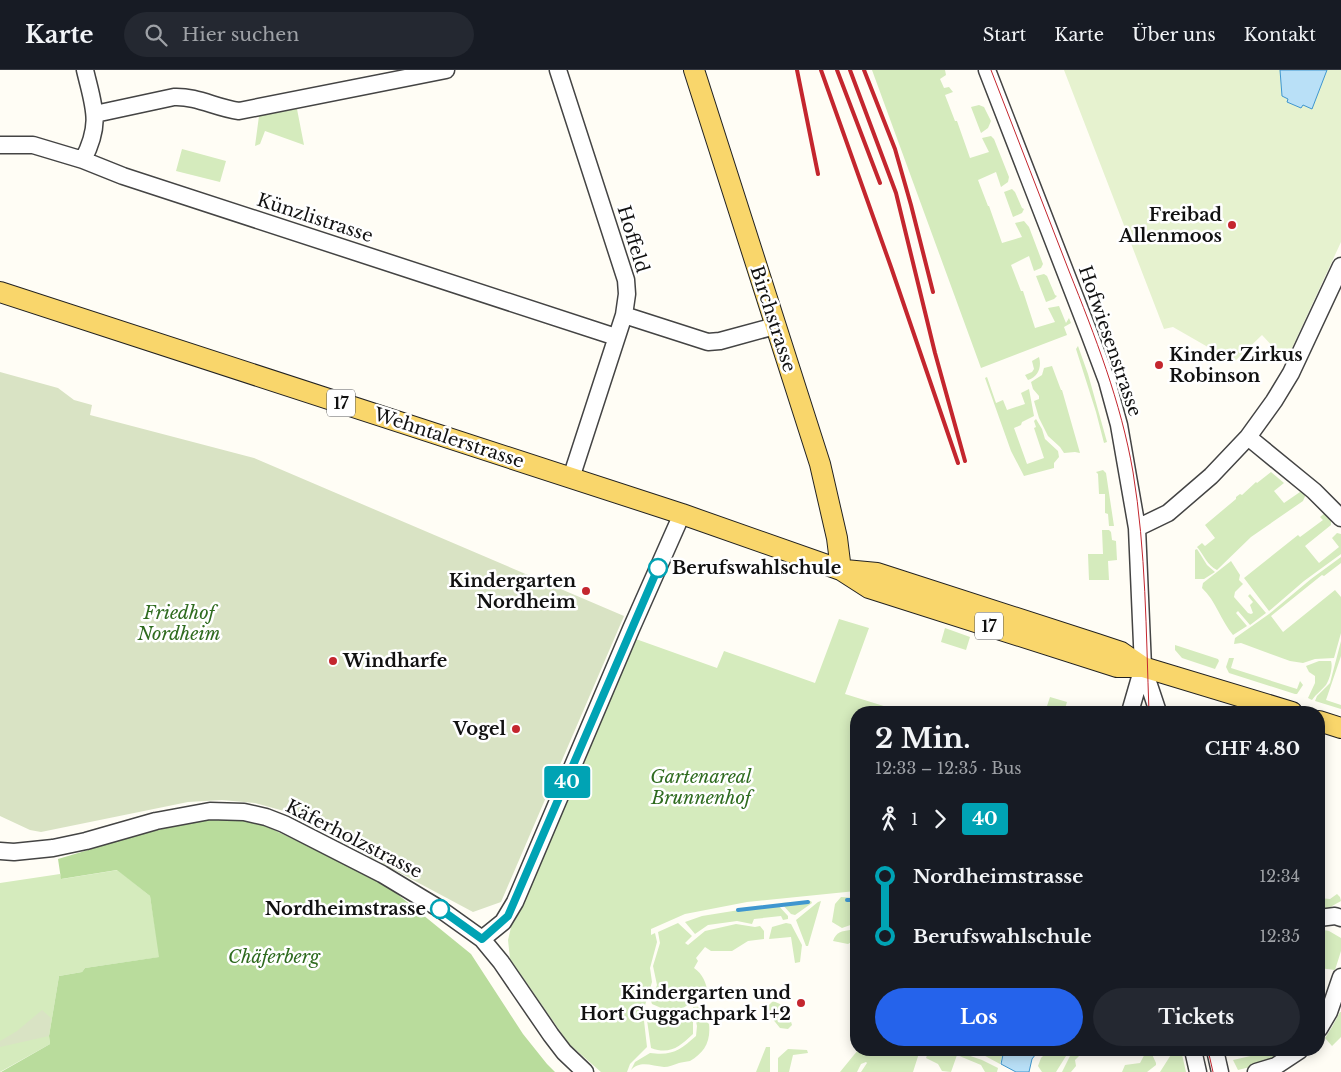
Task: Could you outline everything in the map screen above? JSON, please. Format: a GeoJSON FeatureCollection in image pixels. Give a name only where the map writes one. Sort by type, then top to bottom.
{"type":"FeatureCollection","features":[{"type":"Feature","properties":{"kind":"main road","name":"Birchstrasse"},"geometry":{"type":"LineString","coordinates":[[694,70],[820,464],[841,570]]}},
{"type":"Feature","properties":{"kind":"main road","name":"Wehntalerstrasse"},"geometry":{"type":"LineString","coordinates":[[0,292],[682,514],[841,570],[869,588],[1118,667],[1143,667],[1272,706]]}},
{"type":"Feature","properties":{"kind":"main road"},"geometry":{"type":"LineString","coordinates":[[1325,723],[1341,728]]}},
{"type":"Feature","properties":{"kind":"street"},"geometry":{"type":"LineString","coordinates":[[83,160],[95,129],[95,114],[85,70]]}},
{"type":"Feature","properties":{"kind":"street"},"geometry":{"type":"LineString","coordinates":[[95,114],[186,96],[219,107],[239,111],[446,70]]}},
{"type":"Feature","properties":{"kind":"street","name":"Hoffeld"},"geometry":{"type":"LineString","coordinates":[[558,70],[626,280],[627,294],[624,315],[572,478]]}},
{"type":"Feature","properties":{"kind":"street","name":"Hofwiesenstrasse"},"geometry":{"type":"LineString","coordinates":[[987,70],[1107,381],[1119,425],[1137,528],[1143,667],[1156,706]]}},
{"type":"Feature","properties":{"kind":"street","name":"Künzlistrasse"},"geometry":{"type":"LineString","coordinates":[[0,145],[33,145],[83,160],[123,176],[616,337]]}},
{"type":"Feature","properties":{"kind":"street"},"geometry":{"type":"LineString","coordinates":[[1137,528],[1168,513],[1211,476],[1248,437],[1274,401],[1291,373],[1341,266]]}},
{"type":"Feature","properties":{"kind":"street"},"geometry":{"type":"LineString","coordinates":[[624,315],[708,342],[720,341],[775,326]]}},
{"type":"Feature","properties":{"kind":"street"},"geometry":{"type":"LineString","coordinates":[[1248,437],[1314,491],[1341,518]]}},
{"type":"Feature","properties":{"kind":"street"},"geometry":{"type":"LineString","coordinates":[[482,939],[503,922],[515,902],[682,514]]}},
{"type":"Feature","properties":{"kind":"street","name":"Hofwiesenstrasse"},"geometry":{"type":"LineString","coordinates":[[1132,706],[1143,667]]}},
{"type":"Feature","properties":{"kind":"street","name":"Käferholzstrasse"},"geometry":{"type":"LineString","coordinates":[[0,851],[14,852],[53,848],[86,841],[156,821],[210,811],[244,812],[266,817],[284,824],[382,874],[440,909],[482,939],[497,956],[548,1037],[585,1072]]}},
{"type":"Feature","properties":{"kind":"street"},"geometry":{"type":"LineString","coordinates":[[1325,917],[1334,916],[1341,918]]}},
{"type":"Feature","properties":{"kind":"street"},"geometry":{"type":"LineString","coordinates":[[1325,1018],[1332,1005],[1341,977]]}},
{"type":"Feature","properties":{"kind":"street"},"geometry":{"type":"LineString","coordinates":[[1194,1056],[1198,1072]]}},
{"type":"Feature","properties":{"kind":"street"},"geometry":{"type":"LineString","coordinates":[[1216,1056],[1220,1072]]}},
{"type":"Feature","properties":{"kind":"street"},"geometry":{"type":"LineString","coordinates":[[1256,1072],[1276,1066],[1291,1056]]}},
{"type":"Feature","properties":{"kind":"green space"},"geometry":{"type":"Polygon","coordinates":[[[872,70],[945,70],[946,75],[940,79],[944,88],[949,87],[953,92],[945,95],[955,121],[957,121],[970,158],[989,152],[982,138],[991,136],[994,139],[1009,177],[1008,182],[1001,187],[996,172],[978,180],[1002,243],[1022,237],[1015,223],[1024,221],[1029,227],[1043,264],[1041,268],[1034,271],[1029,256],[1011,265],[1021,291],[1023,291],[1035,328],[1055,322],[1048,308],[1059,306],[1066,323],[1069,318],[1071,323],[1064,327],[1067,335],[981,368],[872,70]]]}},
{"type":"Feature","properties":{"kind":"green space","name":"Freibad Allenmoos"},"geometry":{"type":"Polygon","coordinates":[[[1064,70],[1341,70],[1341,242],[1286,361],[1262,335],[1234,362],[1173,327],[1164,329],[1064,70]]]}},
{"type":"Feature","properties":{"kind":"green space"},"geometry":{"type":"Polygon","coordinates":[[[979,105],[984,107],[991,121],[988,128],[981,133],[971,107],[979,105]]]}},
{"type":"Feature","properties":{"kind":"green space"},"geometry":{"type":"Polygon","coordinates":[[[297,109],[304,145],[265,131],[260,144],[255,146],[259,116],[297,109]]]}},
{"type":"Feature","properties":{"kind":"green space"},"geometry":{"type":"Polygon","coordinates":[[[182,149],[226,161],[220,182],[176,171],[182,149]]]}},
{"type":"Feature","properties":{"kind":"green space"},"geometry":{"type":"Polygon","coordinates":[[[1012,189],[1024,209],[1022,213],[1013,217],[1004,192],[1012,189]]]}},
{"type":"Feature","properties":{"kind":"green space"},"geometry":{"type":"Polygon","coordinates":[[[1044,274],[1047,276],[1057,296],[1046,302],[1036,276],[1044,274]]]}},
{"type":"Feature","properties":{"kind":"green space"},"geometry":{"type":"Polygon","coordinates":[[[1078,346],[1107,442],[1104,443],[1076,349],[1078,346]]]}},
{"type":"Feature","properties":{"kind":"green space"},"geometry":{"type":"Polygon","coordinates":[[[1039,357],[1038,371],[1034,377],[1028,380],[1025,375],[1032,372],[1034,369],[1032,361],[1039,357]]]}},
{"type":"Feature","properties":{"kind":"green space"},"geometry":{"type":"Polygon","coordinates":[[[1052,366],[1062,390],[1080,453],[1064,453],[1048,436],[1039,418],[1034,401],[1039,399],[1039,396],[1033,389],[1031,382],[1042,375],[1044,368],[1052,366]]]}},
{"type":"Feature","properties":{"kind":"green space","name":"Friedhof Nordheim"},"geometry":{"type":"Polygon","coordinates":[[[0,372],[58,388],[74,400],[92,405],[90,415],[254,458],[624,616],[501,902],[473,912],[284,811],[255,803],[222,800],[188,802],[41,832],[30,830],[0,816],[0,372]]]}},
{"type":"Feature","properties":{"kind":"green space"},"geometry":{"type":"Polygon","coordinates":[[[987,377],[996,403],[1003,400],[1007,410],[1025,404],[1021,393],[1029,389],[1034,416],[1014,428],[1027,464],[1044,458],[1034,428],[1036,427],[1034,421],[1036,419],[1045,439],[1058,451],[1059,457],[1054,463],[1054,468],[1024,476],[1011,451],[985,378],[987,377]]]}},
{"type":"Feature","properties":{"kind":"green space"},"geometry":{"type":"Polygon","coordinates":[[[1103,470],[1106,473],[1114,526],[1109,526],[1108,514],[1105,513],[1105,494],[1099,494],[1098,474],[1096,472],[1103,470]]]}},
{"type":"Feature","properties":{"kind":"green space"},"geometry":{"type":"Polygon","coordinates":[[[1271,472],[1284,483],[1274,491],[1284,503],[1300,492],[1306,494],[1303,501],[1251,537],[1217,570],[1208,563],[1197,547],[1202,543],[1205,546],[1215,538],[1205,525],[1236,497],[1240,494],[1242,495],[1271,472]]]}},
{"type":"Feature","properties":{"kind":"green space"},"geometry":{"type":"Polygon","coordinates":[[[1326,512],[1331,517],[1331,525],[1305,546],[1319,563],[1339,547],[1332,538],[1337,533],[1341,534],[1341,554],[1304,581],[1269,611],[1244,578],[1298,535],[1300,537],[1323,520],[1320,517],[1326,512]]]}},
{"type":"Feature","properties":{"kind":"green space"},"geometry":{"type":"Polygon","coordinates":[[[1102,530],[1109,530],[1112,540],[1116,541],[1117,560],[1108,561],[1109,580],[1089,580],[1088,554],[1103,554],[1102,530]]]}},
{"type":"Feature","properties":{"kind":"green space"},"geometry":{"type":"Polygon","coordinates":[[[1197,549],[1207,565],[1215,572],[1204,579],[1195,579],[1195,550],[1197,549]]]}},
{"type":"Feature","properties":{"kind":"green space"},"geometry":{"type":"Polygon","coordinates":[[[1341,557],[1341,563],[1324,576],[1322,575],[1271,616],[1283,632],[1335,590],[1341,597],[1341,633],[1334,658],[1315,659],[1303,663],[1290,661],[1241,643],[1234,644],[1235,638],[1269,614],[1341,557]]]}},
{"type":"Feature","properties":{"kind":"green space"},"geometry":{"type":"Polygon","coordinates":[[[1231,561],[1240,575],[1239,580],[1243,584],[1235,592],[1234,597],[1251,614],[1253,613],[1250,605],[1253,602],[1248,596],[1250,594],[1266,613],[1250,625],[1238,611],[1236,613],[1247,626],[1233,635],[1202,588],[1203,583],[1231,561]]]}},
{"type":"Feature","properties":{"kind":"green space","name":"Gartenareal Brunnenhof"},"geometry":{"type":"Polygon","coordinates":[[[839,619],[869,628],[845,694],[884,706],[850,706],[850,892],[747,902],[685,914],[651,929],[651,935],[655,933],[657,942],[650,968],[652,982],[643,1012],[647,1047],[630,1064],[627,1072],[601,1072],[569,1044],[510,959],[508,940],[513,919],[633,638],[717,668],[724,651],[815,683],[839,619]]]}},
{"type":"Feature","properties":{"kind":"green space"},"geometry":{"type":"Polygon","coordinates":[[[945,628],[970,637],[966,650],[941,642],[945,628]]]}},
{"type":"Feature","properties":{"kind":"green space"},"geometry":{"type":"Polygon","coordinates":[[[1341,641],[1341,656],[1326,700],[1341,705],[1341,709],[1315,701],[1317,696],[1330,683],[1341,641]]]}},
{"type":"Feature","properties":{"kind":"green space"},"geometry":{"type":"Polygon","coordinates":[[[1175,645],[1218,659],[1219,661],[1215,669],[1182,658],[1175,650],[1175,645]]]}},
{"type":"Feature","properties":{"kind":"green space"},"geometry":{"type":"Polygon","coordinates":[[[1229,658],[1234,658],[1231,668],[1297,689],[1300,681],[1303,685],[1295,694],[1229,673],[1226,667],[1229,658]]]}},
{"type":"Feature","properties":{"kind":"green space"},"geometry":{"type":"Polygon","coordinates":[[[1319,661],[1331,661],[1331,673],[1326,685],[1312,700],[1308,698],[1315,683],[1315,676],[1309,672],[1306,666],[1319,661]]]}},
{"type":"Feature","properties":{"kind":"green space"},"geometry":{"type":"Polygon","coordinates":[[[1050,697],[1067,702],[1066,706],[1047,706],[1050,697]]]}},
{"type":"Feature","properties":{"kind":"green space","name":"Chäferberg"},"geometry":{"type":"Polygon","coordinates":[[[222,817],[257,822],[380,880],[471,954],[523,1034],[555,1072],[1,1072],[50,1044],[49,1036],[59,976],[82,972],[85,968],[159,957],[150,896],[117,870],[61,879],[58,859],[160,830],[222,817]]]}},
{"type":"Feature","properties":{"kind":"green space"},"geometry":{"type":"Polygon","coordinates":[[[118,870],[150,896],[160,957],[85,968],[82,972],[59,976],[49,1036],[50,1044],[0,1072],[0,883],[60,874],[62,879],[118,870]]]}},
{"type":"Feature","properties":{"kind":"green space"},"geometry":{"type":"Polygon","coordinates":[[[1337,894],[1341,901],[1332,906],[1326,913],[1325,899],[1330,899],[1337,894]]]}},
{"type":"Feature","properties":{"kind":"green space"},"geometry":{"type":"Polygon","coordinates":[[[841,897],[850,898],[850,925],[842,928],[832,922],[835,904],[841,897]]]}},
{"type":"Feature","properties":{"kind":"green space"},"geometry":{"type":"Polygon","coordinates":[[[811,901],[812,903],[795,915],[791,914],[781,903],[811,901]]]}},
{"type":"Feature","properties":{"kind":"green space"},"geometry":{"type":"Polygon","coordinates":[[[821,901],[808,946],[806,946],[796,920],[821,901]]]}},
{"type":"Feature","properties":{"kind":"green space"},"geometry":{"type":"Polygon","coordinates":[[[777,904],[788,916],[788,919],[783,920],[781,916],[754,919],[752,924],[737,921],[708,925],[695,934],[685,922],[702,916],[777,904]]]}},
{"type":"Feature","properties":{"kind":"green space"},"geometry":{"type":"Polygon","coordinates":[[[678,923],[692,936],[685,943],[688,945],[705,931],[736,924],[760,926],[764,931],[764,939],[748,941],[732,951],[711,951],[705,947],[696,958],[698,961],[694,968],[704,979],[708,993],[705,997],[697,998],[675,1014],[652,1004],[651,1001],[657,985],[653,966],[660,943],[658,932],[678,923]]]}},
{"type":"Feature","properties":{"kind":"green space"},"geometry":{"type":"Polygon","coordinates":[[[786,923],[791,924],[802,945],[800,962],[795,963],[791,937],[769,939],[772,927],[786,923]]]}},
{"type":"Feature","properties":{"kind":"green space"},"geometry":{"type":"Polygon","coordinates":[[[850,930],[850,943],[833,941],[840,932],[850,930]]]}},
{"type":"Feature","properties":{"kind":"green space"},"geometry":{"type":"Polygon","coordinates":[[[1325,930],[1341,938],[1341,951],[1335,970],[1325,969],[1325,930]]]}},
{"type":"Feature","properties":{"kind":"green space"},"geometry":{"type":"Polygon","coordinates":[[[773,1001],[780,1004],[790,1019],[792,1025],[788,1029],[780,1028],[767,1012],[769,1005],[773,1001]]]}},
{"type":"Feature","properties":{"kind":"green space"},"geometry":{"type":"Polygon","coordinates":[[[707,1006],[706,1021],[709,1024],[709,1036],[703,1051],[690,1061],[664,1067],[642,1064],[631,1070],[635,1062],[650,1053],[665,1054],[676,1051],[696,1036],[697,1026],[693,1007],[707,1006]]]}},
{"type":"Feature","properties":{"kind":"green space"},"geometry":{"type":"Polygon","coordinates":[[[648,1009],[675,1019],[687,1010],[693,1015],[693,1034],[683,1043],[669,1050],[664,1051],[651,1048],[646,1013],[648,1009]]]}},
{"type":"Feature","properties":{"kind":"green space"},"geometry":{"type":"Polygon","coordinates":[[[42,1010],[51,1018],[49,1036],[0,1047],[0,1041],[17,1031],[42,1010]]]}},
{"type":"Feature","properties":{"kind":"green space"},"geometry":{"type":"Polygon","coordinates":[[[1340,1012],[1341,1037],[1332,1046],[1325,1038],[1340,1012]]]}},
{"type":"Feature","properties":{"kind":"green space"},"geometry":{"type":"Polygon","coordinates":[[[766,1047],[770,1047],[770,1072],[756,1072],[766,1047]]]}},
{"type":"Feature","properties":{"kind":"green space"},"geometry":{"type":"Polygon","coordinates":[[[788,1049],[807,1050],[808,1053],[793,1055],[789,1072],[778,1072],[778,1058],[788,1049]]]}},
{"type":"Feature","properties":{"kind":"green space"},"geometry":{"type":"Polygon","coordinates":[[[853,1056],[918,1056],[913,1072],[861,1072],[866,1062],[861,1064],[857,1072],[840,1072],[853,1056]]]}},
{"type":"Feature","properties":{"kind":"green space"},"geometry":{"type":"Polygon","coordinates":[[[927,1056],[957,1056],[951,1072],[942,1071],[938,1064],[926,1058],[927,1056]]]}},
{"type":"Feature","properties":{"kind":"green space"},"geometry":{"type":"Polygon","coordinates":[[[959,1056],[970,1056],[982,1060],[998,1068],[997,1072],[985,1072],[981,1065],[959,1056]]]}},
{"type":"Feature","properties":{"kind":"green space"},"geometry":{"type":"Polygon","coordinates":[[[985,1056],[1002,1056],[1000,1064],[985,1056]]]}},
{"type":"Feature","properties":{"kind":"green space"},"geometry":{"type":"Polygon","coordinates":[[[1043,1056],[1066,1056],[1056,1072],[1042,1072],[1038,1066],[1043,1056]]]}},
{"type":"Feature","properties":{"kind":"green space"},"geometry":{"type":"Polygon","coordinates":[[[1070,1056],[1079,1056],[1075,1060],[1076,1066],[1071,1072],[1062,1072],[1070,1056]]]}},
{"type":"Feature","properties":{"kind":"green space"},"geometry":{"type":"Polygon","coordinates":[[[1144,1056],[1153,1056],[1156,1065],[1147,1072],[1122,1072],[1125,1065],[1140,1063],[1144,1056]]]}},
{"type":"Feature","properties":{"kind":"green space"},"geometry":{"type":"Polygon","coordinates":[[[1170,1056],[1182,1056],[1186,1072],[1160,1072],[1170,1056]]]}},
{"type":"Feature","properties":{"kind":"green space"},"geometry":{"type":"Polygon","coordinates":[[[1251,1056],[1279,1056],[1258,1065],[1238,1070],[1233,1060],[1251,1056]]]}},
{"type":"Feature","properties":{"kind":"water"},"geometry":{"type":"Polygon","coordinates":[[[1280,70],[1327,70],[1312,109],[1303,105],[1301,108],[1287,102],[1288,99],[1282,96],[1280,70]]]}},
{"type":"Feature","properties":{"kind":"water"},"geometry":{"type":"Polygon","coordinates":[[[1003,1056],[1034,1056],[1029,1072],[1016,1072],[1001,1064],[1003,1056]]]}},
{"type":"Feature","properties":{"kind":"waterway"},"geometry":{"type":"LineString","coordinates":[[738,910],[808,902]]}},
{"type":"Feature","properties":{"kind":"tram line"},"geometry":{"type":"LineString","coordinates":[[991,70],[1098,345],[1122,420],[1133,472],[1141,532],[1149,706]]}},
{"type":"Feature","properties":{"kind":"tram line"},"geometry":{"type":"LineString","coordinates":[[1209,1056],[1213,1072]]}},
{"type":"Feature","properties":{"kind":"railway"},"geometry":{"type":"LineString","coordinates":[[797,70],[818,174]]}},
{"type":"Feature","properties":{"kind":"railway"},"geometry":{"type":"LineString","coordinates":[[821,70],[958,463]]}},
{"type":"Feature","properties":{"kind":"railway"},"geometry":{"type":"LineString","coordinates":[[837,70],[880,183]]}},
{"type":"Feature","properties":{"kind":"railway"},"geometry":{"type":"LineString","coordinates":[[850,70],[896,193],[935,353],[965,461]]}},
{"type":"Feature","properties":{"kind":"railway"},"geometry":{"type":"LineString","coordinates":[[864,70],[895,149],[933,292]]}},
{"type":"Feature","properties":{"kind":"bus line","name":"40"},"geometry":{"type":"LineString","coordinates":[[440,909],[482,939],[498,927],[508,916],[530,869],[658,568]]}},
{"type":"Feature","properties":{"kind":"place","name":"Freibad Allenmoos"},"geometry":{"type":"Point","coordinates":[1232,225]}},
{"type":"Feature","properties":{"kind":"place","name":"Kinder Zirkus Robinson"},"geometry":{"type":"Point","coordinates":[1159,365]}},
{"type":"Feature","properties":{"kind":"place","name":"Berufswahlschule"},"geometry":{"type":"Point","coordinates":[658,568]}},
{"type":"Feature","properties":{"kind":"place","name":"Kindergarten Nordheim"},"geometry":{"type":"Point","coordinates":[586,591]}},
{"type":"Feature","properties":{"kind":"place","name":"Windharfe"},"geometry":{"type":"Point","coordinates":[333,661]}},
{"type":"Feature","properties":{"kind":"place","name":"Vogel"},"geometry":{"type":"Point","coordinates":[516,729]}},
{"type":"Feature","properties":{"kind":"place","name":"Nordheimstrasse"},"geometry":{"type":"Point","coordinates":[440,909]}},
{"type":"Feature","properties":{"kind":"place","name":"Kindergarten und Hort Guggachpark 1+2"},"geometry":{"type":"Point","coordinates":[801,1003]}}]}
